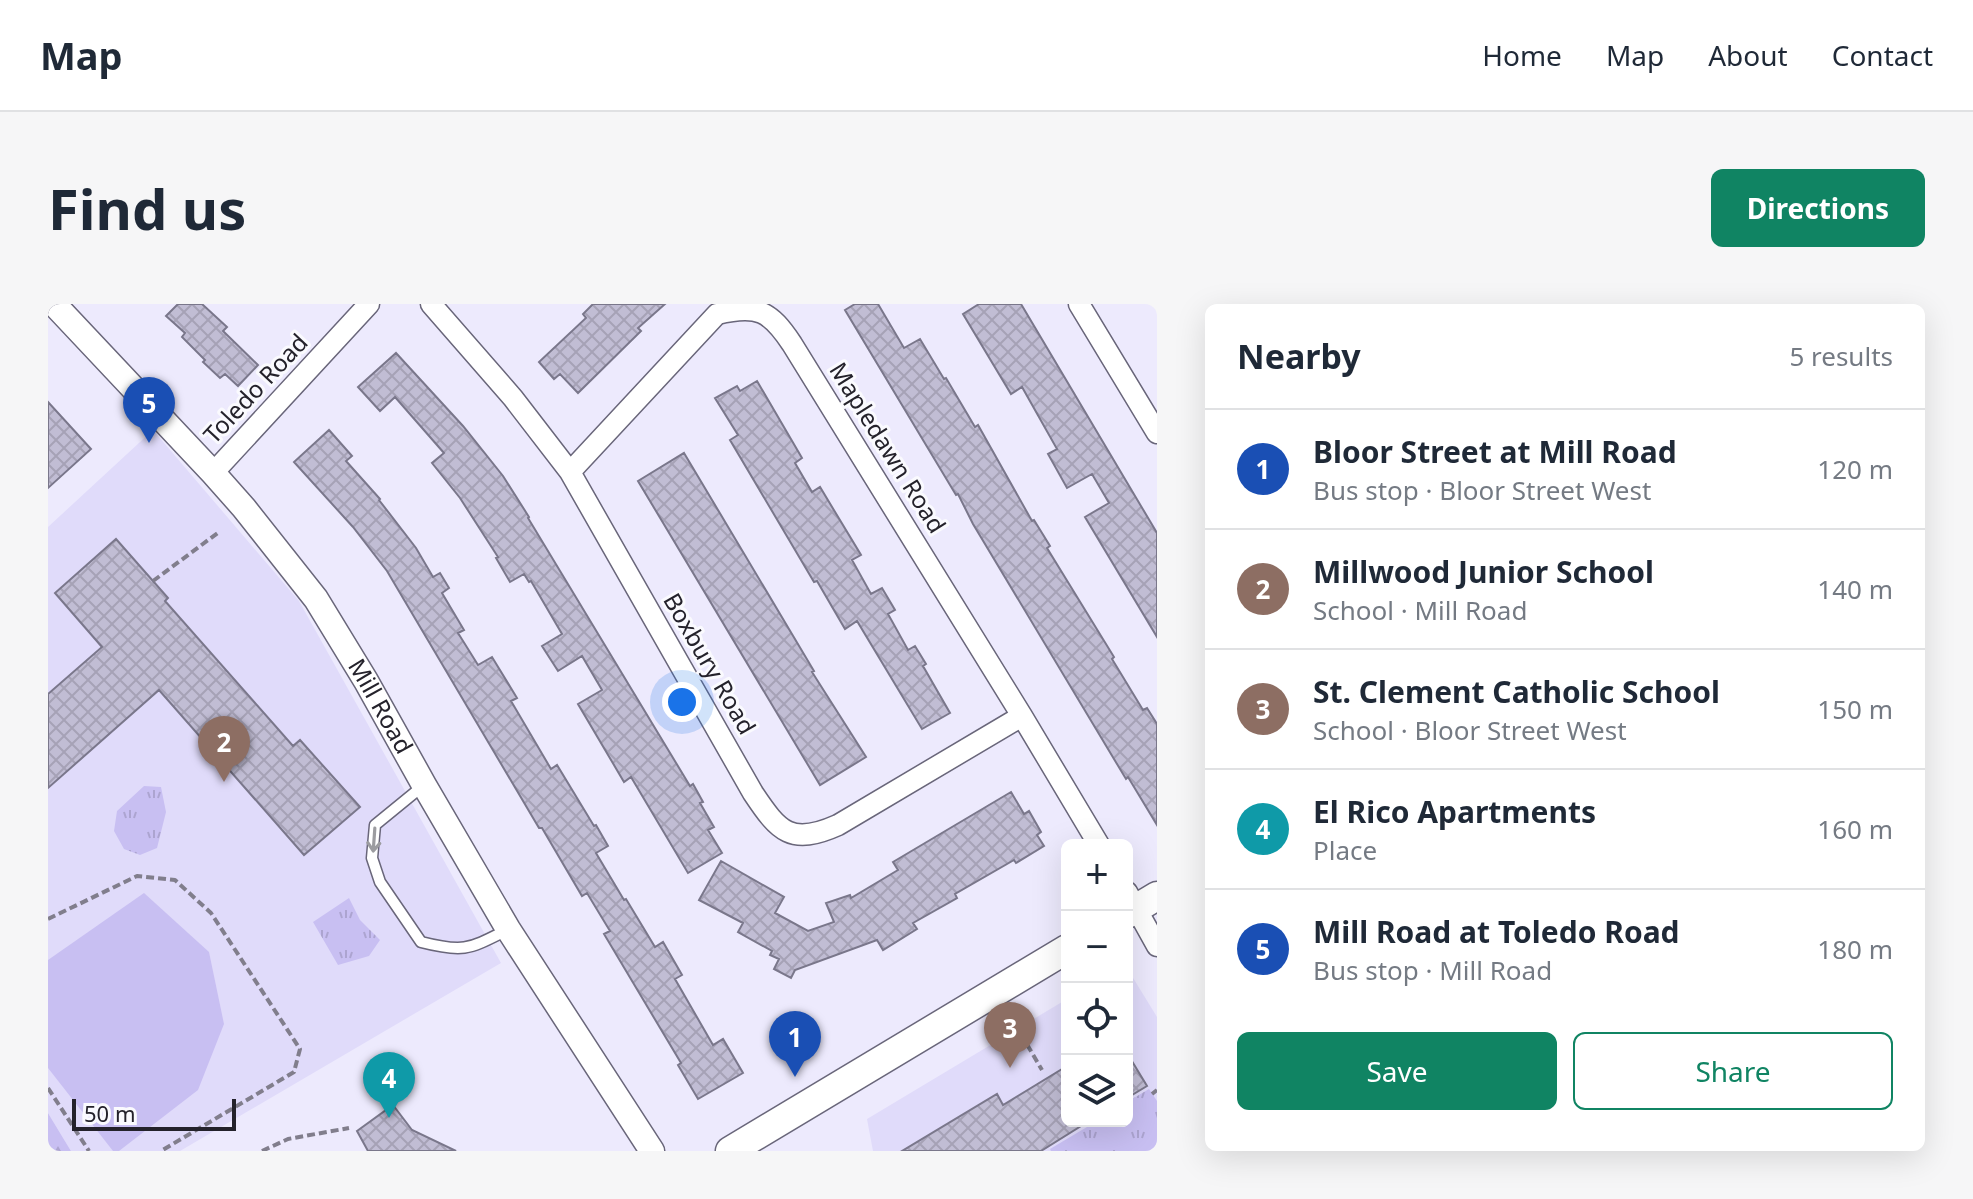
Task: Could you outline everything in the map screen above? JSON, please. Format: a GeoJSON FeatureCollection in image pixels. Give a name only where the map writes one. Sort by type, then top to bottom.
{"type":"FeatureCollection","features":[{"type":"Feature","properties":{"kind":"main road"},"geometry":{"type":"LineString","coordinates":[[730,1151],[1061,953]]}},
{"type":"Feature","properties":{"kind":"street","name":"Toledo Road"},"geometry":{"type":"LineString","coordinates":[[213,473],[369,304]]}},
{"type":"Feature","properties":{"kind":"street","name":"Boxbury Road"},"geometry":{"type":"LineString","coordinates":[[431,304],[513,398],[570,472],[753,793],[768,816],[786,832],[795,836],[805,835],[838,825],[1022,716]]}},
{"type":"Feature","properties":{"kind":"street"},"geometry":{"type":"LineString","coordinates":[[1079,304],[1157,433]]}},
{"type":"Feature","properties":{"kind":"street","name":"Mapledawn Road"},"geometry":{"type":"LineString","coordinates":[[570,472],[717,314],[732,307],[763,309],[775,318],[792,344],[1095,839]]}},
{"type":"Feature","properties":{"kind":"street","name":"Mill Road"},"geometry":{"type":"LineString","coordinates":[[55,313],[213,473],[316,599],[508,929],[652,1151]]}},
{"type":"Feature","properties":{"kind":"street"},"geometry":{"type":"LineString","coordinates":[[1137,902],[1157,946]]}},
{"type":"Feature","properties":{"kind":"lane"},"geometry":{"type":"LineString","coordinates":[[424,785],[375,825],[372,858],[380,882],[421,942],[445,949],[469,949],[508,929]]}},
{"type":"Feature","properties":{"kind":"path"},"geometry":{"type":"LineString","coordinates":[[153,581],[219,532]]}},
{"type":"Feature","properties":{"kind":"path"},"geometry":{"type":"LineString","coordinates":[[48,919],[137,876],[175,880],[211,913],[300,1049],[294,1072],[161,1151]]}},
{"type":"Feature","properties":{"kind":"path"},"geometry":{"type":"LineString","coordinates":[[1015,1024],[1042,1070]]}},
{"type":"Feature","properties":{"kind":"path"},"geometry":{"type":"LineString","coordinates":[[48,1088],[89,1151]]}},
{"type":"Feature","properties":{"kind":"path"},"geometry":{"type":"LineString","coordinates":[[262,1151],[288,1139],[349,1128]]}},
{"type":"Feature","properties":{"kind":"shaded area"},"geometry":{"type":"Polygon","coordinates":[[[153,430],[299,601],[501,963],[180,1151],[71,1151],[48,1113],[48,527],[153,430]]]}},
{"type":"Feature","properties":{"kind":"shaded area"},"geometry":{"type":"Polygon","coordinates":[[[1133,978],[1157,1017],[1157,1151],[873,1151],[867,1119],[1061,1003],[1061,1127],[1133,1127],[1133,978]]]}},
{"type":"Feature","properties":{"kind":"green space"},"geometry":{"type":"Polygon","coordinates":[[[144,786],[161,787],[166,812],[157,848],[140,855],[124,849],[114,831],[117,811],[144,786]]]}},
{"type":"Feature","properties":{"kind":"green space"},"geometry":{"type":"Polygon","coordinates":[[[144,893],[209,952],[224,1024],[198,1090],[119,1151],[113,1151],[48,1068],[48,960],[144,893]]]}},
{"type":"Feature","properties":{"kind":"green space"},"geometry":{"type":"Polygon","coordinates":[[[349,898],[360,920],[380,940],[369,956],[338,965],[313,922],[349,898]]]}},
{"type":"Feature","properties":{"kind":"green space"},"geometry":{"type":"Polygon","coordinates":[[[1149,1089],[1157,1101],[1157,1151],[1051,1151],[1087,1127],[1133,1127],[1133,1098],[1149,1089]]]}},
{"type":"Feature","properties":{"kind":"green space"},"geometry":{"type":"Polygon","coordinates":[[[48,1113],[71,1151],[48,1151],[48,1113]]]}},
{"type":"Feature","properties":{"kind":"building"},"geometry":{"type":"Polygon","coordinates":[[[178,304],[202,304],[227,327],[223,331],[258,365],[238,386],[225,374],[220,378],[203,362],[205,360],[182,337],[185,333],[166,316],[178,304]]]}},
{"type":"Feature","properties":{"kind":"building"},"geometry":{"type":"Polygon","coordinates":[[[593,304],[665,304],[638,328],[641,331],[578,393],[560,374],[554,379],[539,362],[586,318],[583,314],[593,304]]]}},
{"type":"Feature","properties":{"kind":"building"},"geometry":{"type":"Polygon","coordinates":[[[855,304],[878,304],[904,348],[920,339],[975,427],[978,425],[1143,710],[1147,708],[1157,724],[1157,825],[1128,777],[1126,779],[845,310],[855,304]]]}},
{"type":"Feature","properties":{"kind":"building"},"geometry":{"type":"Polygon","coordinates":[[[979,304],[1021,304],[1157,533],[1157,637],[1085,517],[1109,503],[1092,474],[1067,488],[1048,454],[1057,449],[1022,387],[1011,394],[963,314],[979,304]]]}},
{"type":"Feature","properties":{"kind":"building"},"geometry":{"type":"Polygon","coordinates":[[[396,353],[463,426],[503,476],[690,786],[693,784],[714,827],[708,830],[722,853],[688,873],[631,777],[624,782],[578,704],[602,690],[582,656],[558,671],[542,646],[562,634],[524,574],[510,582],[498,557],[460,498],[432,463],[444,453],[395,397],[380,411],[358,387],[396,353]]]}},
{"type":"Feature","properties":{"kind":"building"},"geometry":{"type":"Polygon","coordinates":[[[757,381],[802,458],[795,463],[812,492],[820,487],[861,555],[852,560],[871,594],[882,588],[895,610],[888,614],[908,650],[915,646],[950,713],[922,729],[857,621],[845,629],[730,440],[738,435],[715,398],[737,386],[740,391],[757,381]]]}},
{"type":"Feature","properties":{"kind":"building"},"geometry":{"type":"Polygon","coordinates":[[[48,402],[91,449],[48,488],[48,402]]]}},
{"type":"Feature","properties":{"kind":"building"},"geometry":{"type":"Polygon","coordinates":[[[329,430],[352,456],[346,461],[380,499],[433,577],[440,573],[449,588],[442,593],[464,630],[458,633],[478,665],[492,657],[517,698],[511,701],[551,769],[557,765],[608,846],[596,853],[624,900],[655,947],[663,942],[682,975],[675,979],[713,1045],[723,1039],[743,1073],[698,1099],[678,1065],[681,1063],[604,934],[610,931],[587,893],[582,896],[542,828],[539,828],[387,571],[353,527],[294,462],[329,430]]]}},
{"type":"Feature","properties":{"kind":"building"},"geometry":{"type":"Polygon","coordinates":[[[684,453],[812,672],[866,757],[820,785],[638,481],[684,453]]]}},
{"type":"Feature","properties":{"kind":"building"},"geometry":{"type":"Polygon","coordinates":[[[116,539],[168,598],[165,601],[293,746],[300,740],[360,807],[304,855],[159,690],[48,788],[48,694],[102,647],[55,593],[116,539]]]}},
{"type":"Feature","properties":{"kind":"building"},"geometry":{"type":"Polygon","coordinates":[[[1011,792],[1024,814],[1029,811],[1041,832],[1037,835],[1044,846],[955,894],[957,898],[913,923],[917,929],[883,950],[877,940],[795,970],[791,978],[774,969],[779,959],[770,955],[772,951],[738,932],[743,923],[699,900],[721,861],[784,897],[775,913],[808,931],[834,922],[826,903],[850,895],[851,898],[898,870],[893,862],[1011,792]]]}},
{"type":"Feature","properties":{"kind":"building"},"geometry":{"type":"Polygon","coordinates":[[[1133,1063],[1147,1086],[1133,1094],[1133,1063]]]}},
{"type":"Feature","properties":{"kind":"building"},"geometry":{"type":"Polygon","coordinates":[[[1061,1070],[1061,1127],[1079,1127],[1041,1151],[902,1151],[997,1094],[1003,1105],[1061,1070]]]}},
{"type":"Feature","properties":{"kind":"building"},"geometry":{"type":"Polygon","coordinates":[[[393,1105],[412,1130],[456,1151],[368,1151],[357,1131],[393,1105]]]}},
{"type":"Feature","properties":{"kind":"place","name":"Mill Road at Toledo Road"},"geometry":{"type":"Point","coordinates":[149,443]}},
{"type":"Feature","properties":{"kind":"place","name":"Millwood Junior School"},"geometry":{"type":"Point","coordinates":[224,782]}},
{"type":"Feature","properties":{"kind":"place","name":"St. Clement Catholic School"},"geometry":{"type":"Point","coordinates":[1010,1068]}},
{"type":"Feature","properties":{"kind":"place","name":"Bloor Street at Mill Road"},"geometry":{"type":"Point","coordinates":[795,1077]}},
{"type":"Feature","properties":{"kind":"place","name":"El Rico Apartments"},"geometry":{"type":"Point","coordinates":[389,1118]}}]}
